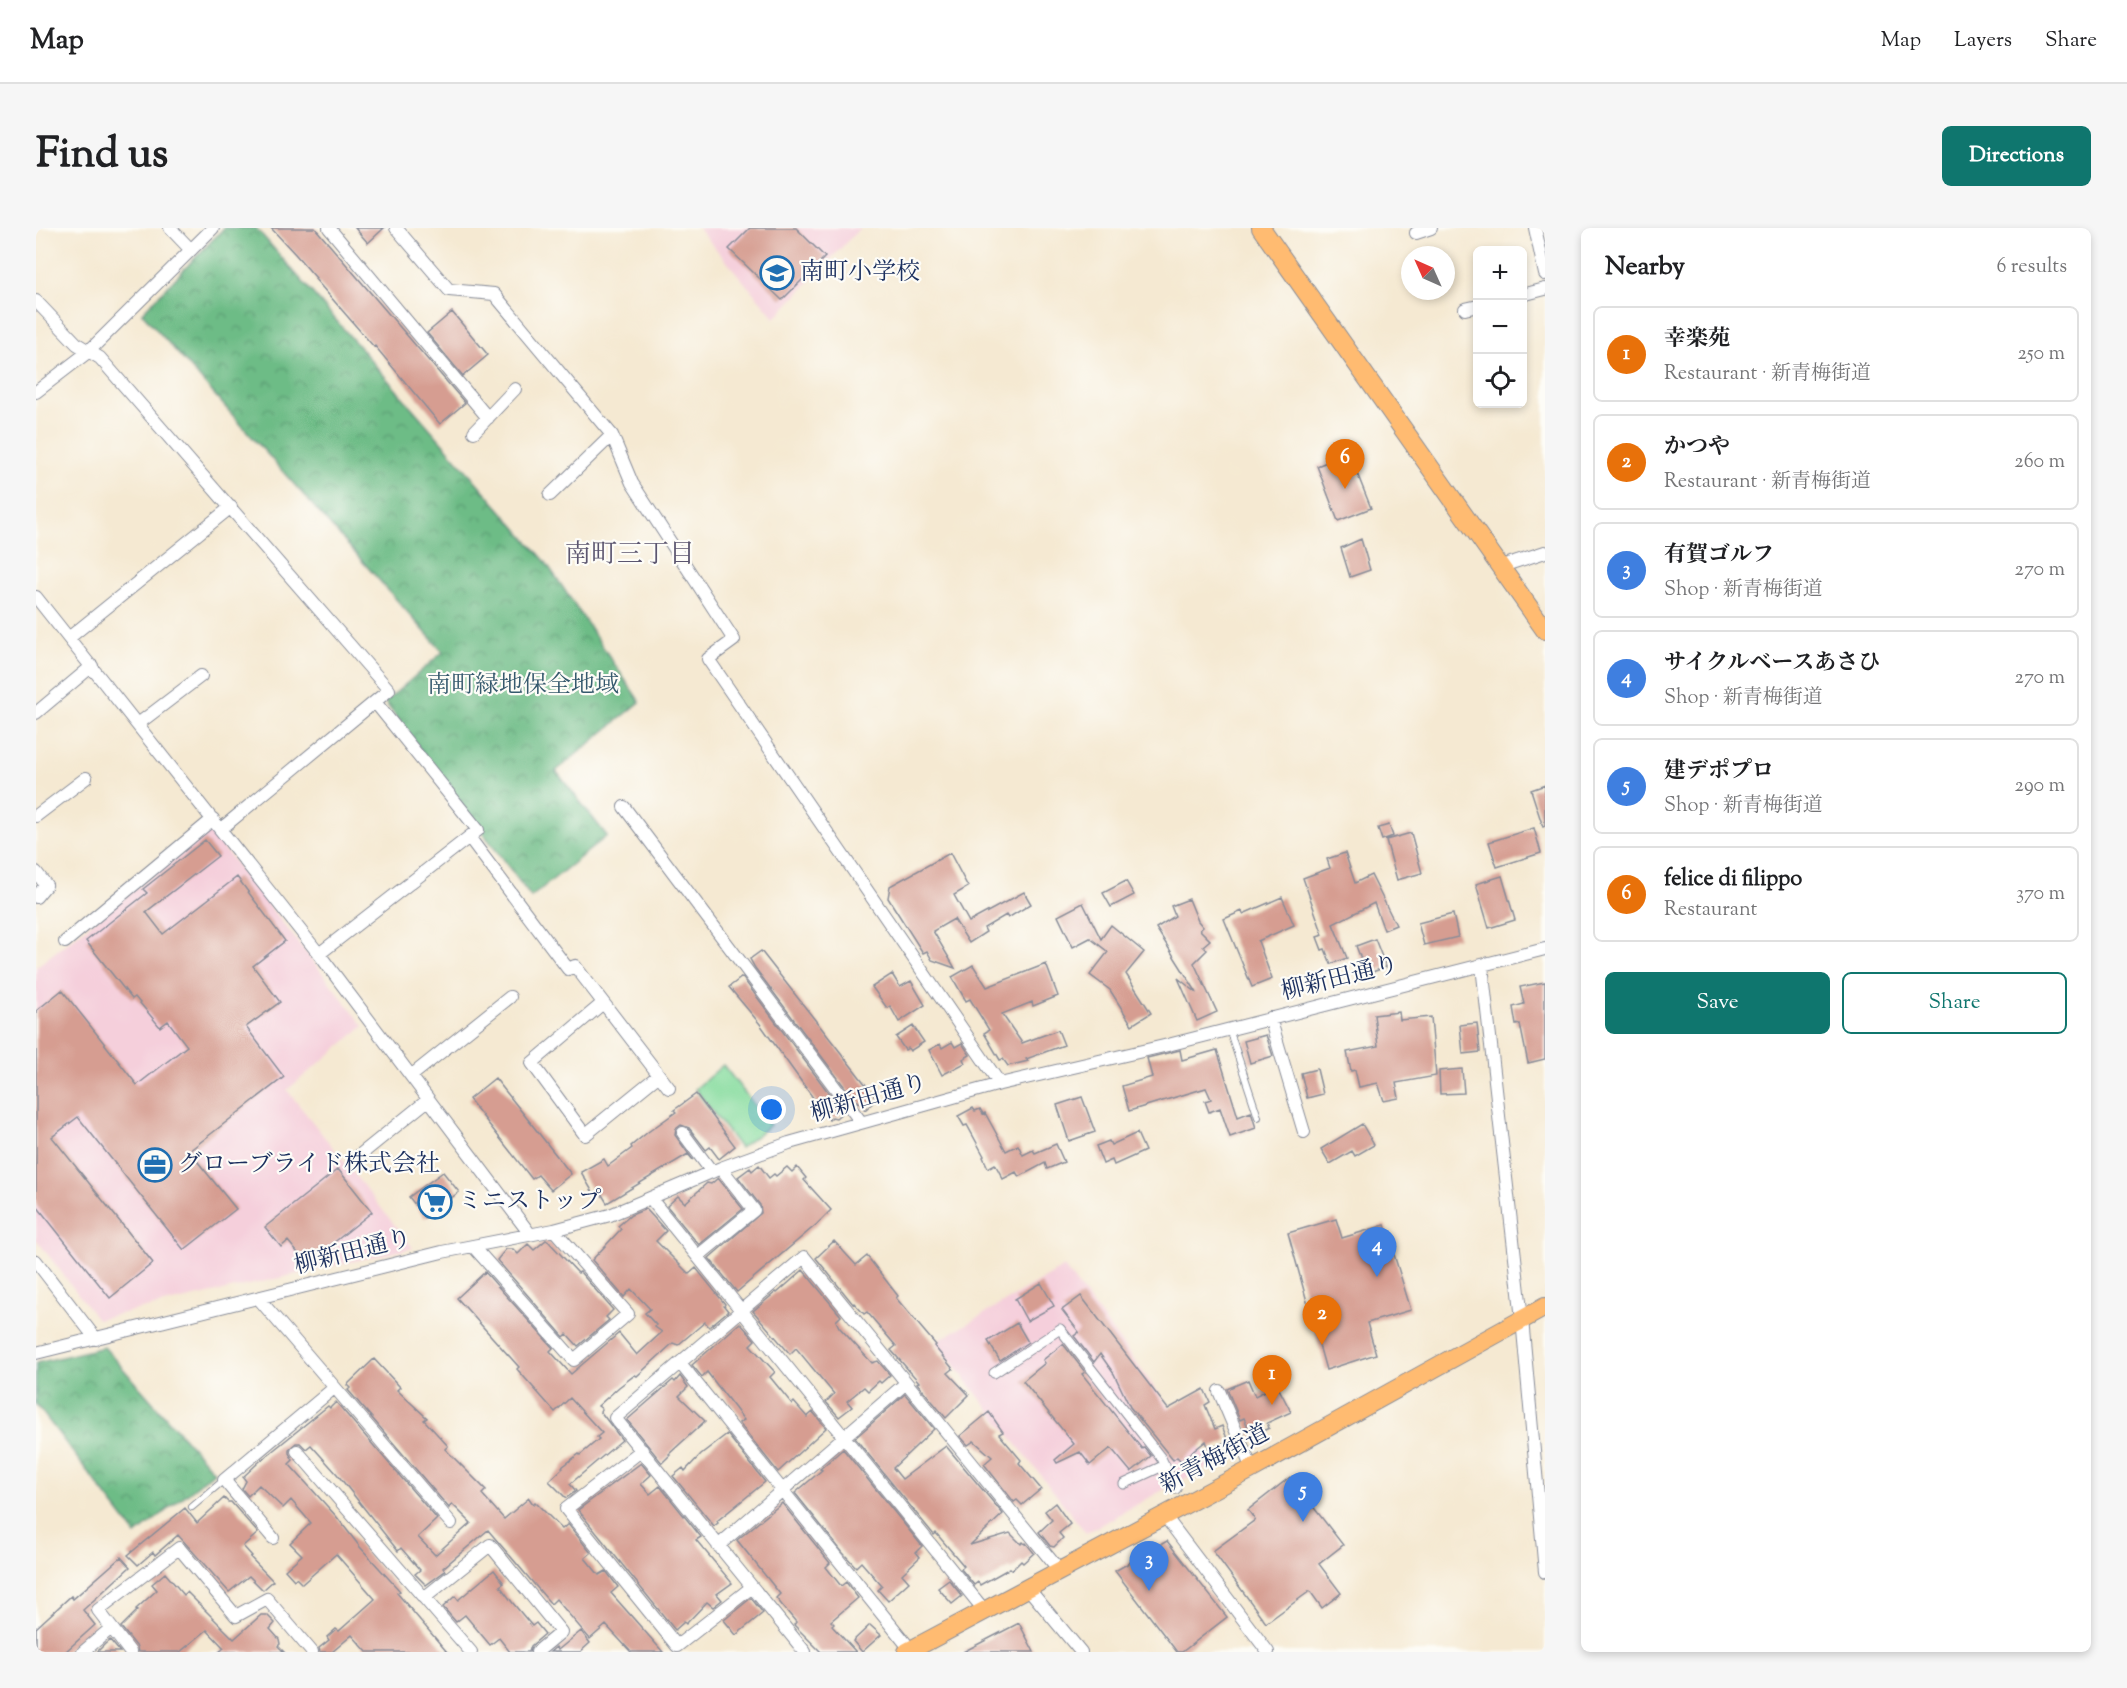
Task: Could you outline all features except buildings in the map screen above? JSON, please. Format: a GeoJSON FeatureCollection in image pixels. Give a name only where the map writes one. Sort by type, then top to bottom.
{"type":"FeatureCollection","features":[{"type":"Feature","properties":{"kind":"main road"},"geometry":{"type":"LineString","coordinates":[[1261,228],[1545,630]]}},
{"type":"Feature","properties":{"kind":"main road","name":"新青梅街道"},"geometry":{"type":"LineString","coordinates":[[909,1651],[1252,1469],[1545,1307]]}},
{"type":"Feature","properties":{"kind":"street"},"geometry":{"type":"LineString","coordinates":[[170,228],[191,250]]}},
{"type":"Feature","properties":{"kind":"street"},"geometry":{"type":"LineString","coordinates":[[36,392],[88,352],[213,228]]}},
{"type":"Feature","properties":{"kind":"street"},"geometry":{"type":"LineString","coordinates":[[329,228],[488,418]]}},
{"type":"Feature","properties":{"kind":"street"},"geometry":{"type":"LineString","coordinates":[[396,228],[449,290],[494,294],[612,435],[632,483],[734,640],[708,659],[1000,1084]]}},
{"type":"Feature","properties":{"kind":"street"},"geometry":{"type":"LineString","coordinates":[[1416,233],[1431,228]]}},
{"type":"Feature","properties":{"kind":"street"},"geometry":{"type":"LineString","coordinates":[[1535,228],[1545,274]]}},
{"type":"Feature","properties":{"kind":"street"},"geometry":{"type":"LineString","coordinates":[[1527,294],[1545,289]]}},
{"type":"Feature","properties":{"kind":"street"},"geometry":{"type":"LineString","coordinates":[[36,301],[77,344],[100,358],[388,690],[65,942]]}},
{"type":"Feature","properties":{"kind":"street"},"geometry":{"type":"LineString","coordinates":[[474,432],[515,389]]}},
{"type":"Feature","properties":{"kind":"street"},"geometry":{"type":"LineString","coordinates":[[550,495],[612,435]]}},
{"type":"Feature","properties":{"kind":"street"},"geometry":{"type":"LineString","coordinates":[[70,637],[231,507]]}},
{"type":"Feature","properties":{"kind":"street"},"geometry":{"type":"LineString","coordinates":[[1499,567],[1545,552]]}},
{"type":"Feature","properties":{"kind":"street"},"geometry":{"type":"LineString","coordinates":[[36,597],[319,954],[530,1234]]}},
{"type":"Feature","properties":{"kind":"street"},"geometry":{"type":"LineString","coordinates":[[36,713],[92,666]]}},
{"type":"Feature","properties":{"kind":"street"},"geometry":{"type":"LineString","coordinates":[[138,724],[201,676]]}},
{"type":"Feature","properties":{"kind":"street"},"geometry":{"type":"LineString","coordinates":[[319,954],[478,830],[375,702]]}},
{"type":"Feature","properties":{"kind":"street"},"geometry":{"type":"LineString","coordinates":[[36,816],[86,778]]}},
{"type":"Feature","properties":{"kind":"street"},"geometry":{"type":"LineString","coordinates":[[624,807],[861,1122]]}},
{"type":"Feature","properties":{"kind":"street"},"geometry":{"type":"LineString","coordinates":[[469,837],[568,969],[575,966],[669,1088]]}},
{"type":"Feature","properties":{"kind":"street"},"geometry":{"type":"LineString","coordinates":[[36,872],[46,885],[36,897]]}},
{"type":"Feature","properties":{"kind":"street","name":"柳新田通り"},"geometry":{"type":"LineString","coordinates":[[36,1353],[442,1252],[554,1230],[610,1215],[717,1170],[789,1143],[861,1122],[1000,1084],[1545,949]]}},
{"type":"Feature","properties":{"kind":"street"},"geometry":{"type":"LineString","coordinates":[[1482,966],[1522,1319],[1545,1572]]}},
{"type":"Feature","properties":{"kind":"street"},"geometry":{"type":"LineString","coordinates":[[411,1076],[510,997]]}},
{"type":"Feature","properties":{"kind":"street"},"geometry":{"type":"LineString","coordinates":[[603,1003],[532,1063],[585,1135],[659,1075]]}},
{"type":"Feature","properties":{"kind":"street"},"geometry":{"type":"LineString","coordinates":[[1270,1017],[1304,1132]]}},
{"type":"Feature","properties":{"kind":"street"},"geometry":{"type":"LineString","coordinates":[[354,1159],[428,1100]]}},
{"type":"Feature","properties":{"kind":"street"},"geometry":{"type":"LineString","coordinates":[[683,1133],[754,1210],[698,1256]]}},
{"type":"Feature","properties":{"kind":"street"},"geometry":{"type":"LineString","coordinates":[[651,1199],[984,1610]]}},
{"type":"Feature","properties":{"kind":"street"},"geometry":{"type":"LineString","coordinates":[[473,1246],[574,1360],[628,1314],[554,1230]]}},
{"type":"Feature","properties":{"kind":"street"},"geometry":{"type":"LineString","coordinates":[[806,1652],[615,1418],[804,1257],[1059,1570]]}},
{"type":"Feature","properties":{"kind":"street"},"geometry":{"type":"LineString","coordinates":[[36,1261],[96,1339]]}},
{"type":"Feature","properties":{"kind":"street"},"geometry":{"type":"LineString","coordinates":[[259,1299],[451,1523]]}},
{"type":"Feature","properties":{"kind":"street"},"geometry":{"type":"LineString","coordinates":[[994,1373],[1060,1329],[1161,1458],[1176,1489]]}},
{"type":"Feature","properties":{"kind":"street"},"geometry":{"type":"LineString","coordinates":[[680,1363],[909,1651]]}},
{"type":"Feature","properties":{"kind":"street"},"geometry":{"type":"LineString","coordinates":[[718,1546],[906,1383]]}},
{"type":"Feature","properties":{"kind":"street"},"geometry":{"type":"LineString","coordinates":[[273,1538],[224,1480],[334,1388]]}},
{"type":"Feature","properties":{"kind":"street"},"geometry":{"type":"LineString","coordinates":[[1219,1391],[1252,1469]]}},
{"type":"Feature","properties":{"kind":"street"},"geometry":{"type":"LineString","coordinates":[[642,1450],[566,1509],[677,1646],[752,1587]]}},
{"type":"Feature","properties":{"kind":"street"},"geometry":{"type":"LineString","coordinates":[[297,1451],[471,1652]]}},
{"type":"Feature","properties":{"kind":"street"},"geometry":{"type":"LineString","coordinates":[[1124,1484],[1165,1465]]}},
{"type":"Feature","properties":{"kind":"street"},"geometry":{"type":"LineString","coordinates":[[1164,1515],[1268,1652]]}},
{"type":"Feature","properties":{"kind":"street"},"geometry":{"type":"LineString","coordinates":[[424,1598],[490,1545],[561,1632],[537,1652]]}},
{"type":"Feature","properties":{"kind":"street"},"geometry":{"type":"LineString","coordinates":[[130,1652],[110,1629],[98,1610],[179,1548],[236,1616],[267,1599],[312,1652]]}},
{"type":"Feature","properties":{"kind":"street"},"geometry":{"type":"LineString","coordinates":[[1027,1587],[1081,1652]]}},
{"type":"Feature","properties":{"kind":"street"},"geometry":{"type":"LineString","coordinates":[[83,1652],[110,1629]]}},
{"type":"Feature","properties":{"kind":"lane"},"geometry":{"type":"LineString","coordinates":[[1229,1029],[1258,1117]]}},
{"type":"Feature","properties":{"kind":"lane"},"geometry":{"type":"LineString","coordinates":[[192,1507],[224,1480]]}},
{"type":"Feature","properties":{"kind":"shaded area","name":"南町小学校"},"geometry":{"type":"Polygon","coordinates":[[[698,228],[860,228],[775,318],[698,228]]]}},
{"type":"Feature","properties":{"kind":"shaded area"},"geometry":{"type":"Polygon","coordinates":[[[210,831],[364,1026],[287,1090],[413,1248],[97,1319],[36,1239],[36,967],[210,831]]]}},
{"type":"Feature","properties":{"kind":"shaded area"},"geometry":{"type":"Polygon","coordinates":[[[1064,1267],[1213,1465],[1086,1533],[936,1342],[1064,1267]]]}},
{"type":"Feature","properties":{"kind":"green space","name":"南町緑地保全地域"},"geometry":{"type":"Polygon","coordinates":[[[224,228],[256,228],[545,561],[640,702],[556,771],[607,836],[531,897],[385,702],[443,652],[142,313],[224,228]]]}},
{"type":"Feature","properties":{"kind":"green space"},"geometry":{"type":"Polygon","coordinates":[[[723,1065],[770,1125],[740,1148],[695,1089],[723,1065]]]}},
{"type":"Feature","properties":{"kind":"green space"},"geometry":{"type":"Polygon","coordinates":[[[104,1347],[214,1472],[136,1535],[36,1404],[36,1363],[104,1347]]]}},
{"type":"Feature","properties":{"kind":"place","name":"南町小学校"},"geometry":{"type":"Point","coordinates":[777,273]}},
{"type":"Feature","properties":{"kind":"place","name":"felice di filippo"},"geometry":{"type":"Point","coordinates":[1345,489]}},
{"type":"Feature","properties":{"kind":"place","name":"グローブライド株式会社"},"geometry":{"type":"Point","coordinates":[155,1165]}},
{"type":"Feature","properties":{"kind":"place","name":"ミニストップ"},"geometry":{"type":"Point","coordinates":[435,1202]}},
{"type":"Feature","properties":{"kind":"place","name":"サイクルベースあさひ"},"geometry":{"type":"Point","coordinates":[1377,1277]}},
{"type":"Feature","properties":{"kind":"place","name":"かつや"},"geometry":{"type":"Point","coordinates":[1322,1345]}},
{"type":"Feature","properties":{"kind":"place","name":"幸楽苑"},"geometry":{"type":"Point","coordinates":[1272,1405]}},
{"type":"Feature","properties":{"kind":"place","name":"建デポプロ"},"geometry":{"type":"Point","coordinates":[1303,1522]}},
{"type":"Feature","properties":{"kind":"place","name":"有賀ゴルフ"},"geometry":{"type":"Point","coordinates":[1149,1591]}},
{"type":"Feature","properties":{"kind":"district","name":"南町三丁目"},"geometry":{"type":"Point","coordinates":[630,555]}}]}
